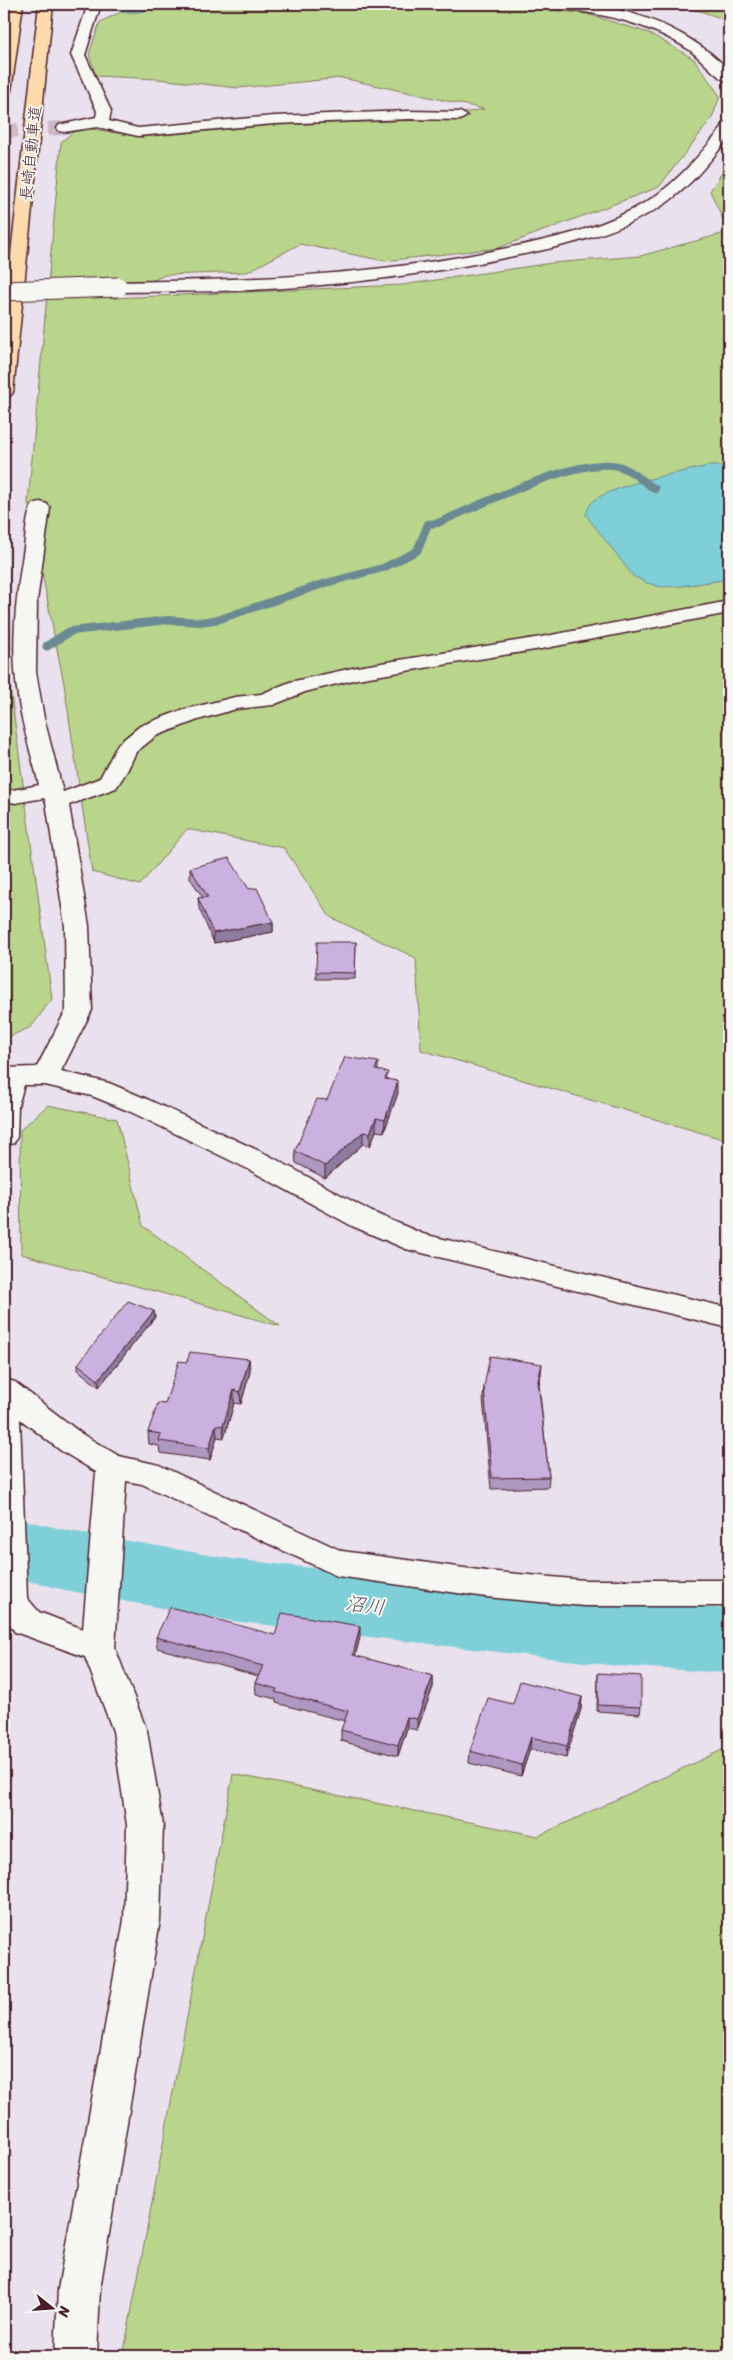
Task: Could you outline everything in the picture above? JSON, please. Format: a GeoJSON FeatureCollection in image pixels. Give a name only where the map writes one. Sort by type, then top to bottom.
{"type":"FeatureCollection","features":[{"type":"Feature","properties":{"kind":"highway","name":"長崎自動車道"},"geometry":{"type":"LineString","coordinates":[[4,91],[16,4]]}},
{"type":"Feature","properties":{"kind":"highway","name":"長崎自動車道"},"geometry":{"type":"LineString","coordinates":[[4,392],[46,4]]}},
{"type":"Feature","properties":{"kind":"street"},"geometry":{"type":"LineString","coordinates":[[94,4],[78,55],[104,111],[103,119],[97,123]]}},
{"type":"Feature","properties":{"kind":"street"},"geometry":{"type":"LineString","coordinates":[[558,4],[615,14],[658,26],[690,43],[718,64],[729,78]]}},
{"type":"Feature","properties":{"kind":"street"},"geometry":{"type":"LineString","coordinates":[[64,128],[97,123],[138,132],[274,120],[409,115],[460,116]]}},
{"type":"Feature","properties":{"kind":"street"},"geometry":{"type":"LineString","coordinates":[[4,290],[269,284],[375,275],[472,261],[552,244],[605,228],[654,204],[686,180],[726,133],[729,126]]}},
{"type":"Feature","properties":{"kind":"street"},"geometry":{"type":"LineString","coordinates":[[40,508],[32,552],[25,657],[28,695],[54,796],[77,926],[79,1010],[69,1033],[45,1076]]}},
{"type":"Feature","properties":{"kind":"street"},"geometry":{"type":"LineString","coordinates":[[16,796],[54,796],[108,783],[126,749],[148,731],[190,715],[235,703],[265,700],[298,688],[357,672],[541,643],[729,607]]}},
{"type":"Feature","properties":{"kind":"street"},"geometry":{"type":"LineString","coordinates":[[4,1138],[5,1106],[9,1077],[45,1076],[100,1089],[258,1162],[362,1219],[416,1242],[729,1318]]}},
{"type":"Feature","properties":{"kind":"street"},"geometry":{"type":"LineString","coordinates":[[4,1390],[71,1442],[112,1468],[148,1473],[337,1562],[486,1584],[584,1593],[729,1593]]}},
{"type":"Feature","properties":{"kind":"street"},"geometry":{"type":"LineString","coordinates":[[4,1396],[11,1602],[27,1622],[98,1648]]}},
{"type":"Feature","properties":{"kind":"street"},"geometry":{"type":"LineString","coordinates":[[76,2356],[79,2289],[142,1920],[144,1825],[130,1731],[98,1648],[112,1468]]}},
{"type":"Feature","properties":{"kind":"green space"},"geometry":{"type":"Polygon","coordinates":[[[164,4],[498,4],[587,14],[649,33],[694,59],[720,96],[712,118],[659,187],[498,248],[385,261],[300,244],[247,272],[165,275],[113,298],[402,285],[552,263],[640,256],[729,232],[729,466],[709,466],[643,481],[681,586],[729,579],[729,1141],[421,1050],[416,958],[330,917],[284,848],[187,829],[140,885],[92,872],[64,684],[28,502],[61,142],[79,127],[142,137],[275,125],[427,120],[484,109],[342,78],[238,88],[158,79],[96,76],[89,54],[100,22],[121,12],[138,12],[164,4]]]}},
{"type":"Feature","properties":{"kind":"green space"},"geometry":{"type":"Polygon","coordinates":[[[680,4],[729,4],[729,25],[726,20],[680,4]]]}},
{"type":"Feature","properties":{"kind":"green space"},"geometry":{"type":"Polygon","coordinates":[[[729,162],[729,232],[710,191],[729,162]]]}},
{"type":"Feature","properties":{"kind":"green space"},"geometry":{"type":"Polygon","coordinates":[[[8,672],[52,999],[31,1027],[4,1039],[4,743],[8,672]]]}},
{"type":"Feature","properties":{"kind":"green space"},"geometry":{"type":"Polygon","coordinates":[[[48,1105],[117,1119],[143,1226],[280,1326],[21,1254],[20,1130],[48,1105]]]}},
{"type":"Feature","properties":{"kind":"green space"},"geometry":{"type":"Polygon","coordinates":[[[722,1750],[729,1750],[729,2356],[123,2356],[233,1774],[538,1836],[722,1750]]]}},
{"type":"Feature","properties":{"kind":"water"},"geometry":{"type":"Polygon","coordinates":[[[116,4],[164,4],[138,12],[121,12],[116,4]]]}},
{"type":"Feature","properties":{"kind":"water"},"geometry":{"type":"Polygon","coordinates":[[[710,466],[729,466],[729,579],[662,587],[647,583],[633,576],[586,515],[589,506],[598,498],[627,486],[710,466]]]}},
{"type":"Feature","properties":{"kind":"building"},"geometry":{"type":"Polygon","coordinates":[[[229,858],[249,889],[257,888],[273,922],[213,933],[198,898],[208,897],[190,868],[229,858]]]}},
{"type":"Feature","properties":{"kind":"building"},"geometry":{"type":"Polygon","coordinates":[[[317,942],[356,942],[355,973],[316,972],[317,942]]]}},
{"type":"Feature","properties":{"kind":"building"},"geometry":{"type":"Polygon","coordinates":[[[345,1057],[378,1062],[375,1070],[388,1072],[385,1079],[398,1081],[385,1120],[376,1118],[370,1133],[363,1132],[325,1166],[295,1151],[317,1099],[327,1100],[345,1057]]]}},
{"type":"Feature","properties":{"kind":"building"},"geometry":{"type":"Polygon","coordinates":[[[128,1301],[154,1311],[98,1380],[78,1364],[128,1301]]]}},
{"type":"Feature","properties":{"kind":"building"},"geometry":{"type":"Polygon","coordinates":[[[190,1352],[249,1359],[240,1392],[234,1390],[223,1426],[216,1425],[209,1448],[159,1441],[161,1434],[148,1432],[158,1403],[165,1404],[179,1361],[187,1362],[190,1352]]]}},
{"type":"Feature","properties":{"kind":"building"},"geometry":{"type":"Polygon","coordinates":[[[490,1356],[542,1364],[538,1381],[549,1477],[492,1478],[484,1387],[490,1356]]]}},
{"type":"Feature","properties":{"kind":"building"},"geometry":{"type":"Polygon","coordinates":[[[170,1607],[275,1635],[282,1613],[360,1626],[353,1655],[433,1676],[417,1719],[407,1717],[398,1745],[341,1730],[348,1711],[275,1692],[277,1689],[255,1683],[263,1666],[156,1637],[170,1607]]]}},
{"type":"Feature","properties":{"kind":"building"},"geometry":{"type":"Polygon","coordinates":[[[598,1673],[641,1676],[641,1707],[598,1705],[598,1673]]]}},
{"type":"Feature","properties":{"kind":"building"},"geometry":{"type":"Polygon","coordinates":[[[520,1681],[582,1697],[567,1746],[531,1737],[522,1765],[470,1751],[488,1698],[513,1704],[520,1681]]]}},
{"type":"Feature","properties":{"kind":"waterway"},"geometry":{"type":"LineString","coordinates":[[69,632],[168,620],[200,622],[220,619],[326,583],[383,568],[417,551],[428,524],[438,523],[524,486],[572,470],[594,466],[618,466],[629,471],[655,489]]}},
{"type":"Feature","properties":{"kind":"waterway"},"geometry":{"type":"LineString","coordinates":[[47,646],[69,632]]}},
{"type":"Feature","properties":{"kind":"waterway","name":"沼川"},"geometry":{"type":"LineString","coordinates":[[4,1545],[65,1560],[232,1590],[618,1634],[729,1641]]}},
{"type":"Feature","properties":{"kind":"tunnel"},"geometry":{"type":"LineString","coordinates":[[4,131],[64,128]]}}]}
